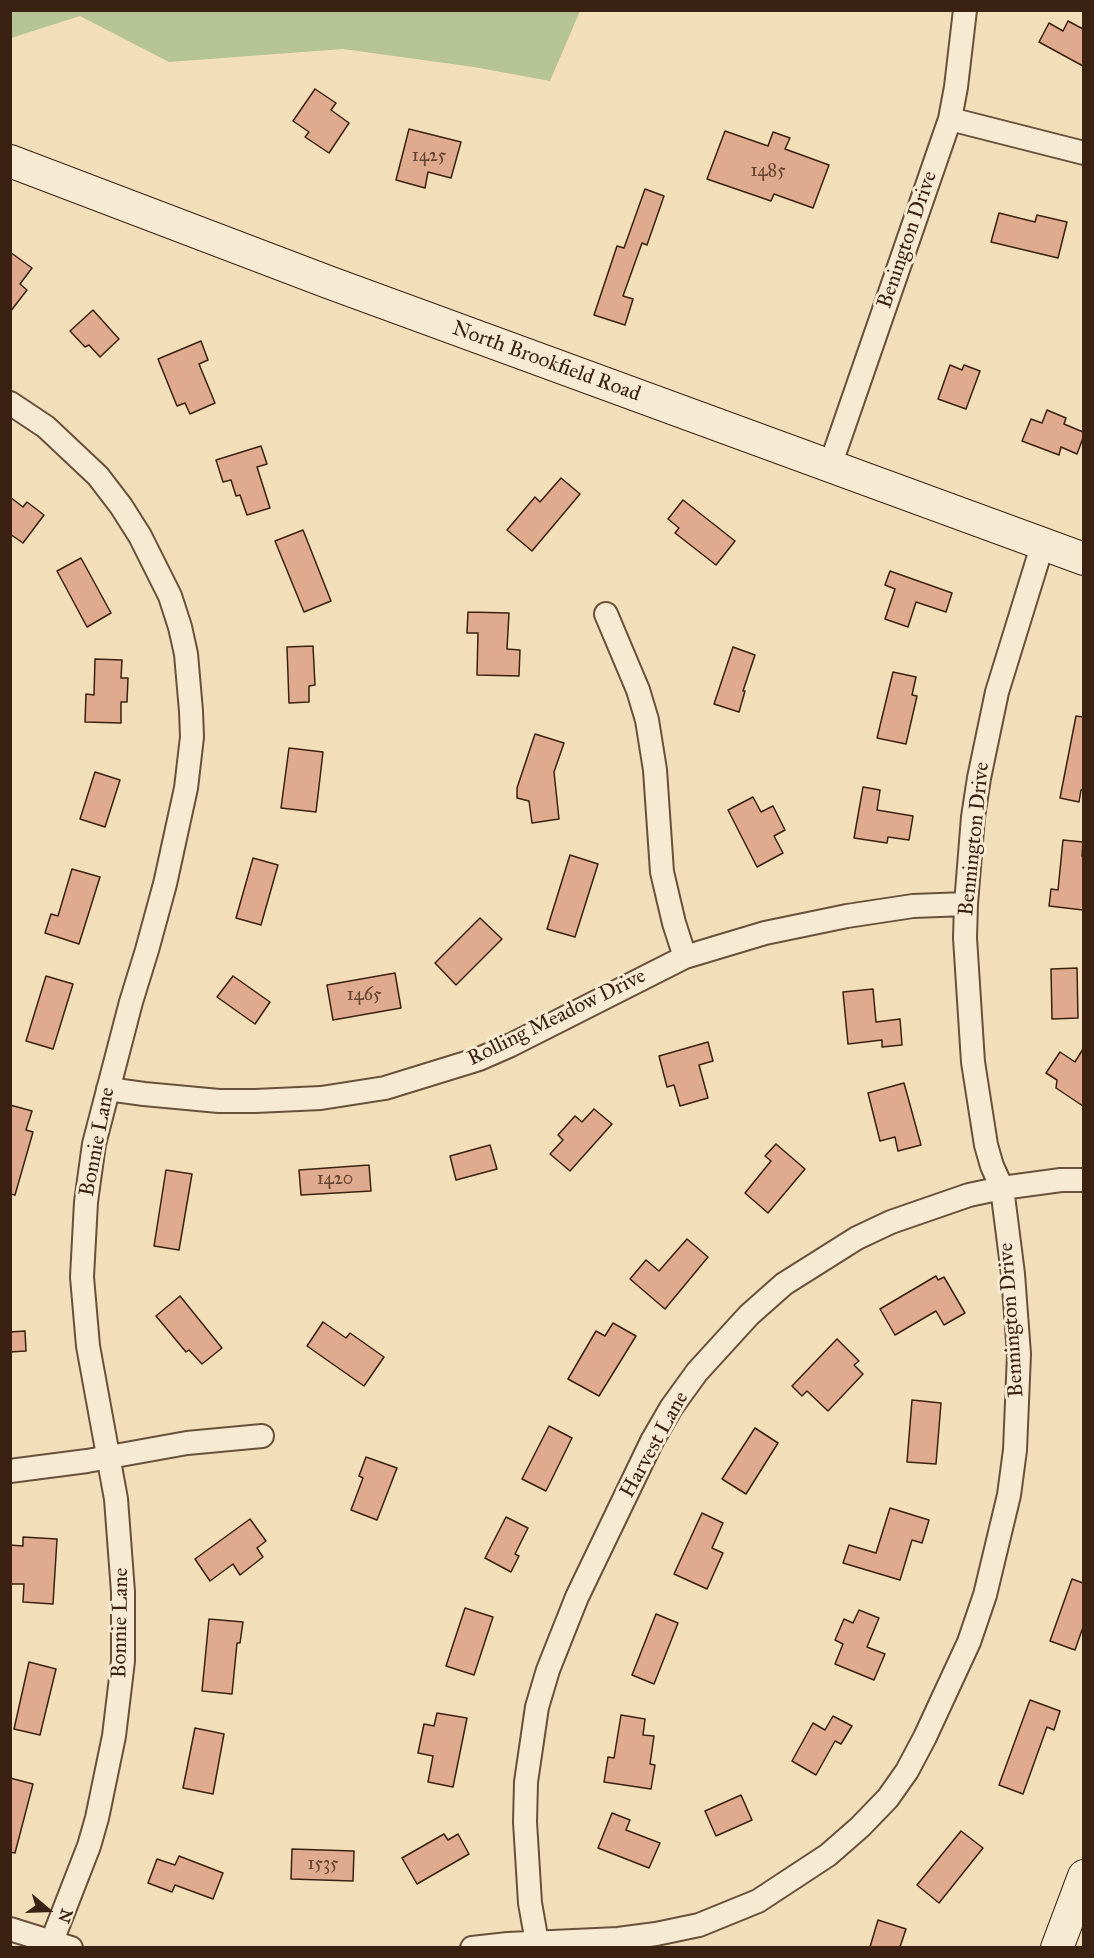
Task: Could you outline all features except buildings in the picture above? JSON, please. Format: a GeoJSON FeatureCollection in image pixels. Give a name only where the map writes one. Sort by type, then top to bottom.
{"type":"FeatureCollection","features":[{"type":"Feature","properties":{"kind":"street","name":"Benington Drive"},"geometry":{"type":"LineString","coordinates":[[830,466],[950,119],[965,10]]}},
{"type":"Feature","properties":{"kind":"street"},"geometry":{"type":"LineString","coordinates":[[950,119],[1083,153]]}},
{"type":"Feature","properties":{"kind":"street","name":"North Brookfield Road"},"geometry":{"type":"LineString","coordinates":[[10,161],[328,282],[1083,559]]}},
{"type":"Feature","properties":{"kind":"street","name":"Bonnie Lane"},"geometry":{"type":"LineString","coordinates":[[10,403],[46,427],[98,476],[140,536],[170,596],[180,627],[186,654],[192,737],[186,788],[165,884],[94,1144],[86,1202],[82,1277],[88,1346],[116,1498],[123,1592],[123,1661],[114,1736],[97,1818],[62,1944]]}},
{"type":"Feature","properties":{"kind":"street","name":"Bennington Drive"},"geometry":{"type":"LineString","coordinates":[[472,1947],[537,1945],[656,1934],[699,1925],[759,1901],[828,1855],[888,1798],[907,1771],[944,1700],[969,1642],[987,1585],[1009,1495],[1016,1438],[1019,1354],[1013,1274],[1002,1188],[986,1145],[973,1062],[965,938],[966,904],[973,817],[997,692],[1043,543]]}},
{"type":"Feature","properties":{"kind":"street"},"geometry":{"type":"LineString","coordinates":[[606,614],[638,690],[647,720],[655,770],[662,872],[685,957]]}},
{"type":"Feature","properties":{"kind":"street","name":"Rolling Meadow Drive"},"geometry":{"type":"LineString","coordinates":[[108,1089],[219,1101],[255,1101],[321,1098],[385,1088],[500,1050],[685,957],[765,933],[847,916],[913,906],[966,904]]}},
{"type":"Feature","properties":{"kind":"street","name":"Harvest Lane"},"geometry":{"type":"LineString","coordinates":[[537,1945],[530,1903],[525,1822],[526,1782],[537,1707],[548,1670],[577,1597],[671,1408],[697,1372],[749,1315],[784,1284],[856,1238],[891,1222],[959,1198],[1002,1188],[1061,1180],[1083,1180]]}},
{"type":"Feature","properties":{"kind":"street"},"geometry":{"type":"LineString","coordinates":[[10,1471],[188,1443],[262,1436]]}},
{"type":"Feature","properties":{"kind":"street"},"geometry":{"type":"LineString","coordinates":[[1057,1947],[1083,1876]]}},
{"type":"Feature","properties":{"kind":"street"},"geometry":{"type":"LineString","coordinates":[[10,1929],[62,1944]]}},
{"type":"Feature","properties":{"kind":"green space"},"geometry":{"type":"Polygon","coordinates":[[[11,10],[580,11],[550,81],[474,67],[343,49],[169,62],[80,16],[11,38],[11,10]]]}}]}
